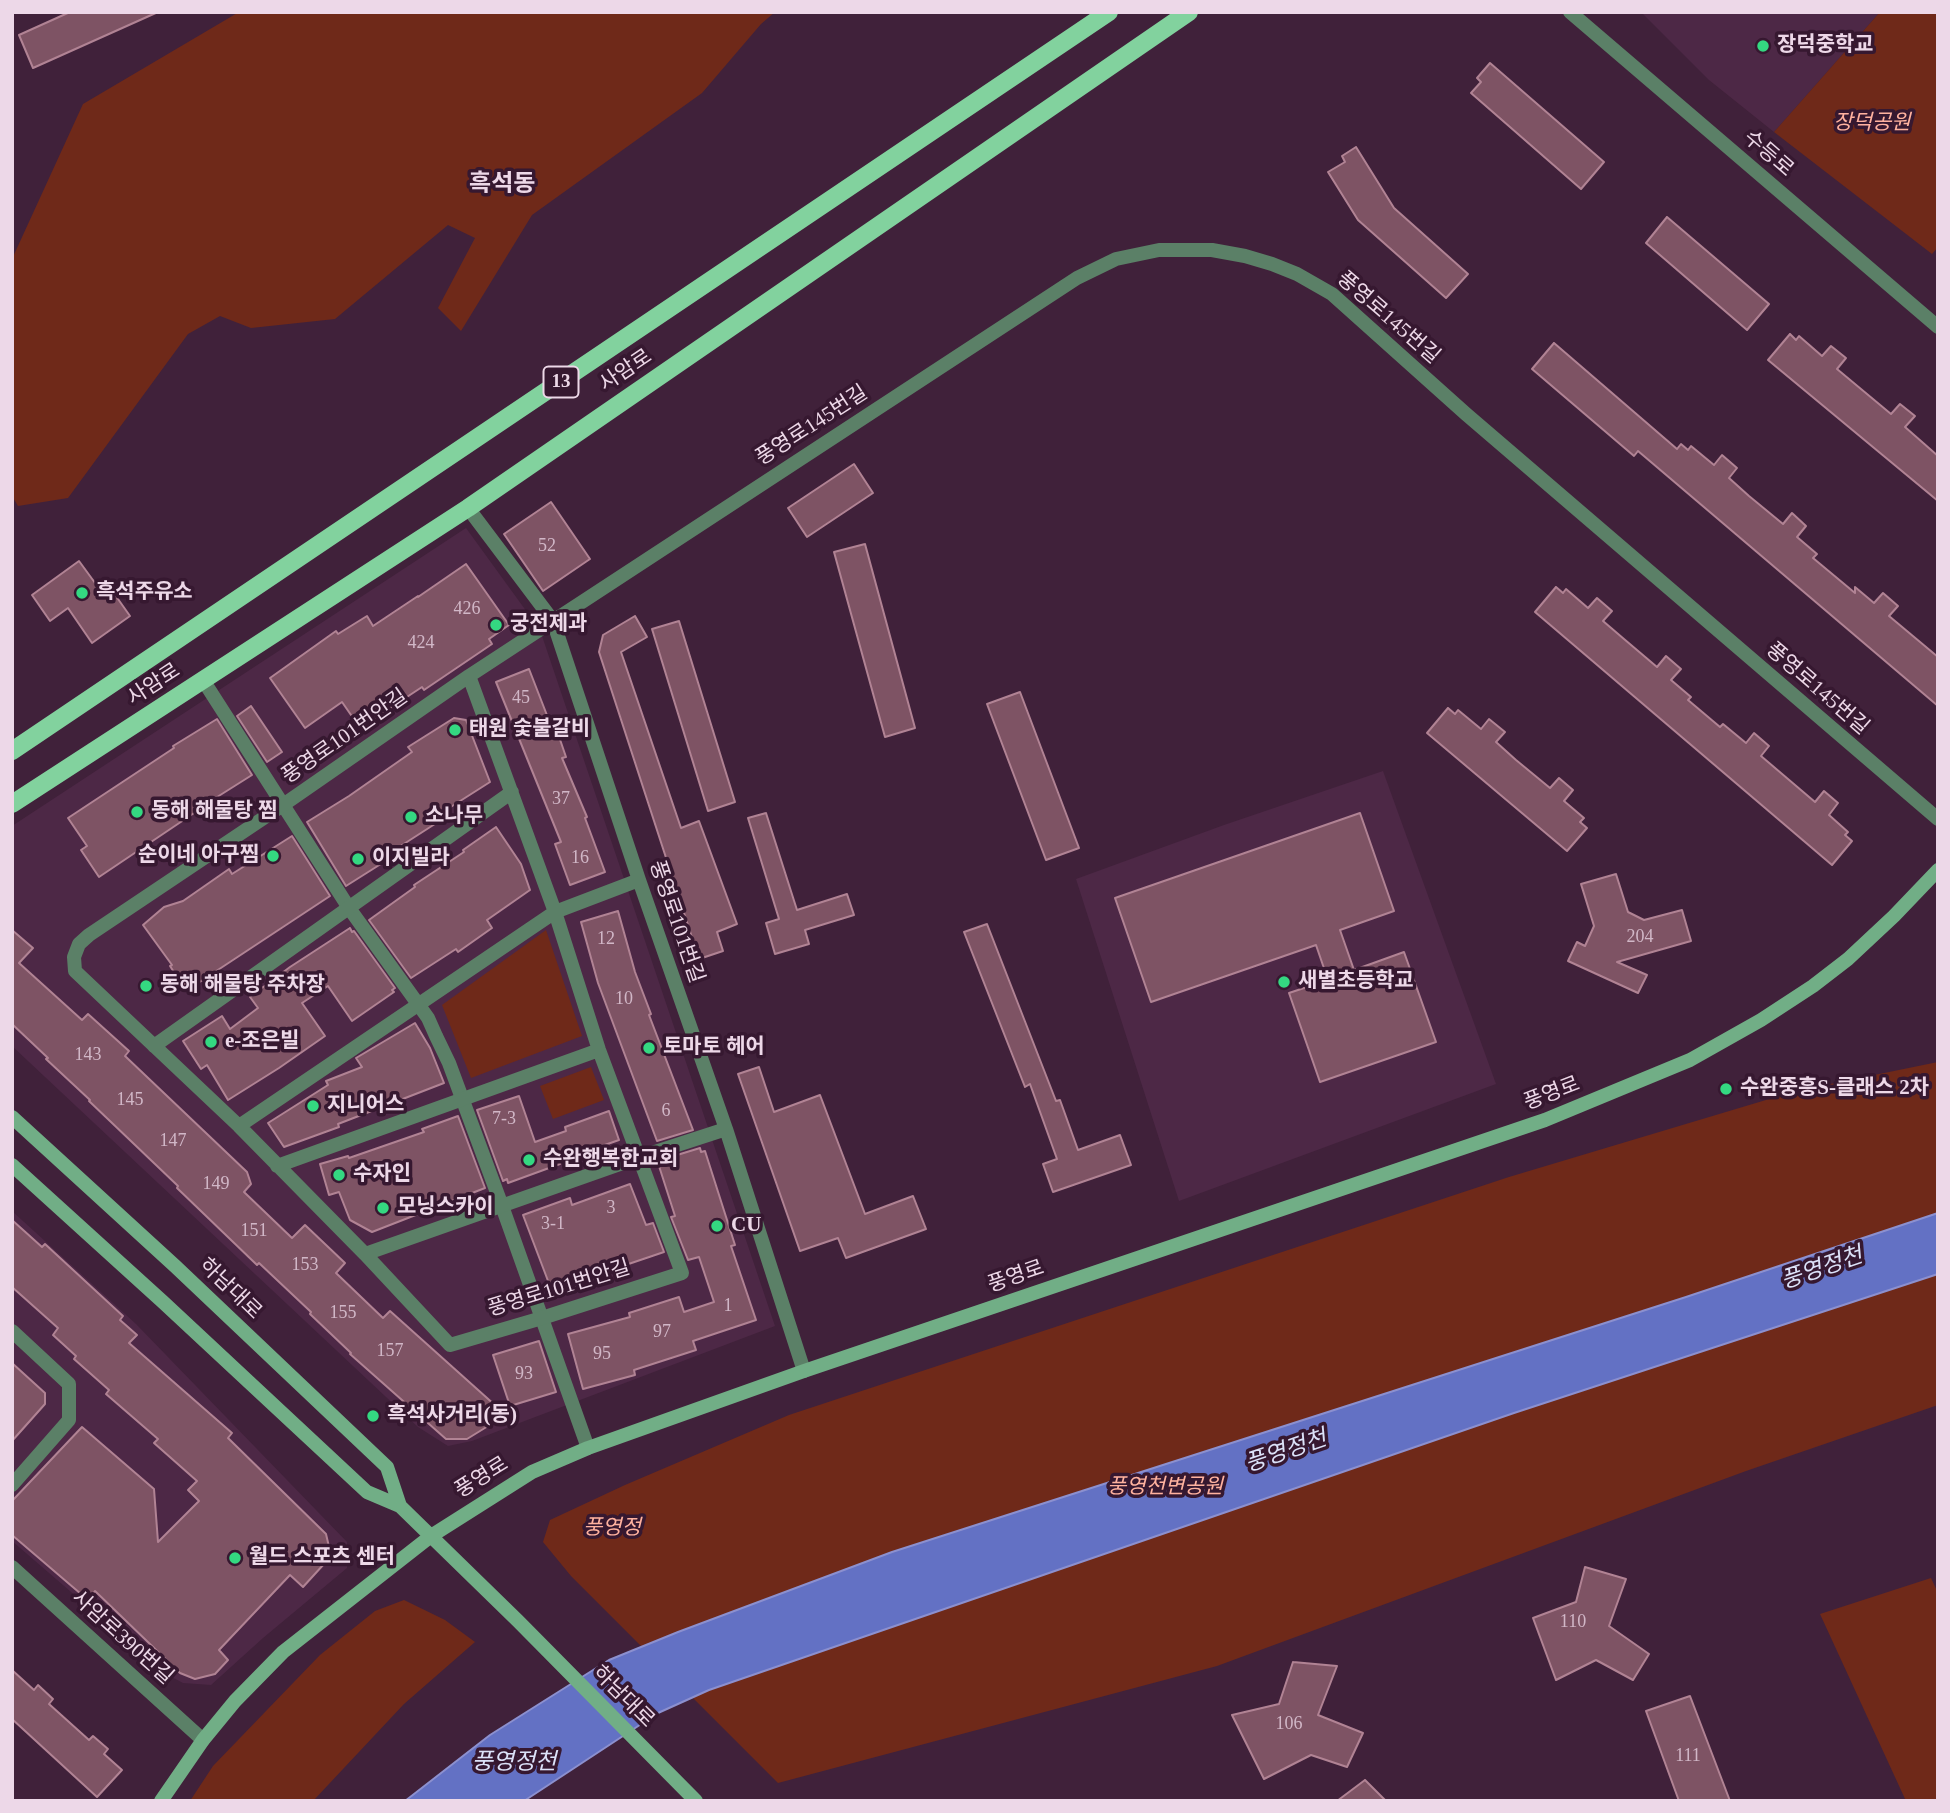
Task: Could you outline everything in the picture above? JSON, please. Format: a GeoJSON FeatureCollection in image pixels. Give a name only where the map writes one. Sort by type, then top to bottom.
{"type":"FeatureCollection","features":[{"type":"Feature","properties":{"kind":"main road","name":"사암로"},"geometry":{"type":"LineString","coordinates":[[12,751],[1109,12]]}},
{"type":"Feature","properties":{"kind":"main road","name":"사암로"},"geometry":{"type":"LineString","coordinates":[[12,804],[468,508],[1189,12]]}},
{"type":"Feature","properties":{"kind":"main road","name":"풍영로"},"geometry":{"type":"LineString","coordinates":[[162,1801],[203,1740],[251,1683],[282,1652],[431,1536],[532,1472],[587,1448],[804,1370],[1545,1120],[1690,1060],[1761,1020],[1822,979],[1857,951],[1938,870]]}},
{"type":"Feature","properties":{"kind":"main road","name":"하남대로"},"geometry":{"type":"LineString","coordinates":[[12,1117],[175,1266],[387,1467],[400,1506]]}},
{"type":"Feature","properties":{"kind":"main road","name":"하남대로"},"geometry":{"type":"LineString","coordinates":[[12,1165],[367,1492],[400,1506],[694,1798]]}},
{"type":"Feature","properties":{"kind":"street","name":"수등로"},"geometry":{"type":"LineString","coordinates":[[1570,12],[1938,327]]}},
{"type":"Feature","properties":{"kind":"street","name":"풍영로145번길"},"geometry":{"type":"LineString","coordinates":[[553,621],[1077,278],[1116,259],[1140,253],[1212,250],[1272,264],[1297,274],[1332,295],[1938,819]]}},
{"type":"Feature","properties":{"kind":"street","name":"풍영로101번길"},"geometry":{"type":"LineString","coordinates":[[468,508],[553,621],[726,1129],[804,1370]]}},
{"type":"Feature","properties":{"kind":"street","name":"풍영로101번안길"},"geometry":{"type":"LineString","coordinates":[[469,676],[555,912],[599,1050],[682,1273],[450,1345],[239,1126],[75,971],[74,957],[79,944],[89,934],[283,805],[469,676],[553,621]]}},
{"type":"Feature","properties":{"kind":"street"},"geometry":{"type":"LineString","coordinates":[[203,680],[349,908],[428,1018],[449,1063],[502,1206],[587,1448]]}},
{"type":"Feature","properties":{"kind":"street"},"geometry":{"type":"LineString","coordinates":[[154,1046],[512,792]]}},
{"type":"Feature","properties":{"kind":"street"},"geometry":{"type":"LineString","coordinates":[[239,1126],[555,912],[639,880]]}},
{"type":"Feature","properties":{"kind":"street"},"geometry":{"type":"LineString","coordinates":[[277,1166],[599,1050]]}},
{"type":"Feature","properties":{"kind":"street"},"geometry":{"type":"LineString","coordinates":[[365,1254],[726,1129]]}},
{"type":"Feature","properties":{"kind":"street"},"geometry":{"type":"LineString","coordinates":[[12,1331],[69,1384],[69,1420],[12,1485]]}},
{"type":"Feature","properties":{"kind":"street","name":"사암로390번길"},"geometry":{"type":"LineString","coordinates":[[12,1567],[203,1740]]}},
{"type":"Feature","properties":{"kind":"shaded area","name":"장덕중학교"},"geometry":{"type":"Polygon","coordinates":[[[1641,12],[1880,12],[1774,132],[1709,80],[1641,12]]]}},
{"type":"Feature","properties":{"kind":"shaded area"},"geometry":{"type":"Polygon","coordinates":[[[466,528],[540,630],[775,1326],[472,1441],[448,1446],[418,1427],[12,1046],[12,826],[466,528]]]}},
{"type":"Feature","properties":{"kind":"shaded area","name":"새별초등학교"},"geometry":{"type":"Polygon","coordinates":[[[1383,771],[1496,1084],[1179,1201],[1076,879],[1383,771]]]}},
{"type":"Feature","properties":{"kind":"shaded area"},"geometry":{"type":"Polygon","coordinates":[[[12,1211],[136,1324],[347,1542],[347,1568],[211,1685],[183,1683],[166,1674],[12,1541],[12,1211]]]}},
{"type":"Feature","properties":{"kind":"green space"},"geometry":{"type":"Polygon","coordinates":[[[239,12],[775,12],[761,24],[702,93],[532,215],[461,331],[438,308],[475,238],[448,225],[335,319],[251,328],[220,316],[188,334],[68,498],[18,506],[12,496],[12,259],[83,104],[239,12]]]}},
{"type":"Feature","properties":{"kind":"green space","name":"장덕공원"},"geometry":{"type":"Polygon","coordinates":[[[1880,12],[1938,12],[1938,247],[1932,254],[1774,132],[1880,12]]]}},
{"type":"Feature","properties":{"kind":"green space"},"geometry":{"type":"Polygon","coordinates":[[[546,930],[582,1036],[471,1078],[442,1005],[546,930]]]}},
{"type":"Feature","properties":{"kind":"green space","name":"풍영천변공원"},"geometry":{"type":"Polygon","coordinates":[[[1938,1062],[1938,1405],[1746,1471],[1217,1666],[778,1783],[571,1576],[543,1542],[550,1520],[789,1415],[1509,1177],[1796,1091],[1938,1062]]]}},
{"type":"Feature","properties":{"kind":"green space"},"geometry":{"type":"Polygon","coordinates":[[[591,1067],[604,1100],[553,1119],[540,1086],[591,1067]]]}},
{"type":"Feature","properties":{"kind":"green space"},"geometry":{"type":"Polygon","coordinates":[[[1931,1578],[1938,1593],[1938,1801],[1906,1801],[1820,1614],[1931,1578]]]}},
{"type":"Feature","properties":{"kind":"green space"},"geometry":{"type":"Polygon","coordinates":[[[404,1600],[445,1620],[475,1642],[404,1704],[313,1801],[190,1801],[213,1766],[320,1655],[375,1611],[404,1600]]]}},
{"type":"Feature","properties":{"kind":"water","name":"풍영정천"},"geometry":{"type":"Polygon","coordinates":[[[1938,1213],[1938,1274],[1514,1413],[709,1690],[658,1713],[524,1801],[405,1801],[490,1735],[609,1660],[678,1632],[892,1552],[1686,1297],[1938,1213]]]}},
{"type":"Feature","properties":{"kind":"building"},"geometry":{"type":"Polygon","coordinates":[[[70,12],[158,12],[33,68],[19,35],[70,12]]]}},
{"type":"Feature","properties":{"kind":"building"},"geometry":{"type":"Polygon","coordinates":[[[1490,63],[1604,162],[1581,189],[1471,93],[1481,82],[1477,78],[1490,63]]]}},
{"type":"Feature","properties":{"kind":"building"},"geometry":{"type":"Polygon","coordinates":[[[1356,147],[1394,208],[1468,274],[1446,298],[1358,220],[1328,172],[1345,162],[1342,156],[1356,147]]]}},
{"type":"Feature","properties":{"kind":"building"},"geometry":{"type":"Polygon","coordinates":[[[1667,217],[1769,304],[1747,330],[1646,243],[1667,217]]]}},
{"type":"Feature","properties":{"kind":"building"},"geometry":{"type":"Polygon","coordinates":[[[1790,334],[1796,340],[1799,336],[1822,356],[1831,346],[1846,358],[1837,369],[1891,414],[1900,404],[1915,416],[1905,427],[1938,456],[1938,501],[1768,360],[1790,334]]]}},
{"type":"Feature","properties":{"kind":"building"},"geometry":{"type":"Polygon","coordinates":[[[1554,343],[1677,449],[1681,444],[1688,450],[1691,446],[1714,465],[1722,455],[1737,468],[1729,478],[1749,496],[1783,524],[1792,513],[1806,526],[1797,537],[1817,554],[1813,558],[1855,593],[1855,587],[1874,603],[1883,593],[1898,606],[1889,616],[1938,657],[1938,706],[1638,451],[1634,456],[1532,369],[1554,343]]]}},
{"type":"Feature","properties":{"kind":"building"},"geometry":{"type":"Polygon","coordinates":[[[854,464],[873,493],[807,537],[788,508],[854,464]]]}},
{"type":"Feature","properties":{"kind":"building"},"geometry":{"type":"Polygon","coordinates":[[[551,502],[590,559],[543,591],[504,534],[551,502]]]}},
{"type":"Feature","properties":{"kind":"building"},"geometry":{"type":"Polygon","coordinates":[[[865,544],[915,728],[885,737],[834,552],[865,544]]]}},
{"type":"Feature","properties":{"kind":"building"},"geometry":{"type":"Polygon","coordinates":[[[79,561],[98,587],[106,582],[130,616],[92,643],[68,608],[50,621],[32,595],[79,561]]]}},
{"type":"Feature","properties":{"kind":"building"},"geometry":{"type":"Polygon","coordinates":[[[466,564],[509,625],[489,639],[492,644],[424,690],[422,687],[360,728],[342,702],[305,728],[270,678],[336,631],[338,634],[367,616],[373,626],[466,564]]]}},
{"type":"Feature","properties":{"kind":"building"},"geometry":{"type":"Polygon","coordinates":[[[1556,587],[1563,593],[1566,589],[1588,608],[1597,598],[1612,611],[1603,621],[1657,667],[1666,656],[1681,669],[1671,680],[1691,697],[1688,700],[1720,727],[1723,724],[1746,743],[1754,733],[1769,746],[1761,756],[1815,802],[1824,791],[1838,803],[1829,815],[1848,832],[1845,835],[1852,841],[1832,865],[1535,612],[1556,587]]]}},
{"type":"Feature","properties":{"kind":"building"},"geometry":{"type":"Polygon","coordinates":[[[635,616],[647,637],[621,652],[681,828],[699,821],[737,924],[717,932],[723,951],[699,959],[599,652],[603,635],[635,616]]]}},
{"type":"Feature","properties":{"kind":"building"},"geometry":{"type":"Polygon","coordinates":[[[679,621],[735,802],[708,811],[652,629],[679,621]]]}},
{"type":"Feature","properties":{"kind":"building"},"geometry":{"type":"Polygon","coordinates":[[[529,669],[550,723],[554,722],[566,757],[562,758],[587,817],[585,818],[605,872],[570,885],[555,844],[561,842],[496,682],[529,669]]]}},
{"type":"Feature","properties":{"kind":"building"},"geometry":{"type":"Polygon","coordinates":[[[1020,692],[1079,848],[1046,860],[987,704],[1020,692]]]}},
{"type":"Feature","properties":{"kind":"building"},"geometry":{"type":"Polygon","coordinates":[[[251,706],[282,752],[267,762],[237,716],[251,706]]]}},
{"type":"Feature","properties":{"kind":"building"},"geometry":{"type":"Polygon","coordinates":[[[1448,708],[1455,714],[1458,710],[1481,729],[1489,719],[1505,732],[1496,742],[1516,760],[1550,788],[1559,778],[1573,790],[1564,801],[1584,818],[1580,822],[1587,828],[1567,851],[1427,733],[1448,708]]]}},
{"type":"Feature","properties":{"kind":"building"},"geometry":{"type":"Polygon","coordinates":[[[454,718],[466,720],[490,782],[435,817],[438,822],[382,858],[384,862],[346,886],[307,822],[412,752],[408,747],[454,718]]]}},
{"type":"Feature","properties":{"kind":"building","name":"동해 해물탕 찜"},"geometry":{"type":"Polygon","coordinates":[[[217,719],[252,775],[99,877],[81,850],[87,846],[68,818],[217,719]]]}},
{"type":"Feature","properties":{"kind":"building"},"geometry":{"type":"Polygon","coordinates":[[[766,813],[797,910],[847,894],[854,915],[805,930],[809,944],[775,954],[766,923],[779,919],[748,818],[766,813]]]}},
{"type":"Feature","properties":{"kind":"building","name":"새별초등학교"},"geometry":{"type":"Polygon","coordinates":[[[1360,813],[1394,911],[1340,930],[1354,970],[1404,952],[1436,1042],[1320,1082],[1289,993],[1328,980],[1316,945],[1151,1002],[1115,898],[1360,813]]]}},
{"type":"Feature","properties":{"kind":"building"},"geometry":{"type":"Polygon","coordinates":[[[496,827],[521,864],[530,890],[487,920],[492,928],[458,952],[456,949],[411,978],[369,920],[496,827]]]}},
{"type":"Feature","properties":{"kind":"building"},"geometry":{"type":"Polygon","coordinates":[[[292,836],[330,896],[186,991],[170,966],[172,965],[143,925],[164,907],[183,901],[229,869],[232,874],[292,836]]]}},
{"type":"Feature","properties":{"kind":"building"},"geometry":{"type":"Polygon","coordinates":[[[1616,874],[1628,912],[1644,920],[1682,910],[1691,941],[1617,962],[1647,975],[1638,993],[1568,961],[1577,942],[1585,946],[1594,926],[1581,884],[1616,874]]]}},
{"type":"Feature","properties":{"kind":"building"},"geometry":{"type":"Polygon","coordinates":[[[618,911],[635,972],[651,1014],[649,1015],[693,1130],[657,1141],[598,983],[581,922],[618,911]]]}},
{"type":"Feature","properties":{"kind":"building"},"geometry":{"type":"Polygon","coordinates":[[[987,924],[1056,1101],[1060,1100],[1078,1150],[1120,1135],[1131,1165],[1053,1192],[1043,1164],[1057,1159],[1030,1084],[1025,1087],[964,932],[987,924]]]}},
{"type":"Feature","properties":{"kind":"building"},"geometry":{"type":"Polygon","coordinates":[[[350,928],[395,988],[392,990],[394,992],[352,1021],[328,986],[302,1003],[325,1036],[228,1100],[207,1065],[201,1069],[183,1041],[222,1016],[230,1029],[258,1008],[250,997],[350,928]]]}},
{"type":"Feature","properties":{"kind":"building"},"geometry":{"type":"Polygon","coordinates":[[[12,930],[33,948],[19,963],[82,1020],[88,1014],[129,1051],[125,1056],[247,1172],[251,1184],[244,1192],[292,1238],[305,1225],[345,1263],[336,1273],[383,1318],[390,1311],[506,1415],[467,1439],[446,1439],[350,1354],[311,1312],[259,1263],[257,1265],[177,1188],[178,1186],[12,1024],[12,930]]]}},
{"type":"Feature","properties":{"kind":"building"},"geometry":{"type":"Polygon","coordinates":[[[415,1023],[430,1048],[444,1083],[284,1147],[268,1123],[328,1085],[326,1081],[362,1067],[356,1058],[415,1023]]]}},
{"type":"Feature","properties":{"kind":"building"},"geometry":{"type":"Polygon","coordinates":[[[759,1067],[774,1112],[820,1095],[865,1214],[913,1196],[926,1229],[846,1258],[838,1238],[800,1251],[738,1074],[759,1067]]]}},
{"type":"Feature","properties":{"kind":"building"},"geometry":{"type":"Polygon","coordinates":[[[519,1096],[535,1142],[566,1131],[565,1127],[609,1111],[619,1140],[508,1183],[507,1179],[503,1181],[477,1110],[519,1096]]]}},
{"type":"Feature","properties":{"kind":"building"},"geometry":{"type":"Polygon","coordinates":[[[458,1116],[485,1188],[372,1232],[350,1220],[339,1192],[329,1195],[320,1164],[348,1156],[349,1158],[424,1132],[422,1129],[458,1116]]]}},
{"type":"Feature","properties":{"kind":"building"},"geometry":{"type":"Polygon","coordinates":[[[700,1148],[701,1152],[705,1151],[735,1245],[731,1246],[756,1320],[693,1341],[696,1350],[634,1370],[635,1375],[583,1389],[568,1334],[630,1317],[629,1313],[679,1297],[684,1312],[714,1302],[699,1257],[688,1260],[671,1217],[675,1216],[659,1166],[666,1163],[664,1159],[700,1148]]]}},
{"type":"Feature","properties":{"kind":"building"},"geometry":{"type":"Polygon","coordinates":[[[630,1184],[646,1225],[653,1223],[664,1252],[599,1274],[600,1278],[553,1294],[523,1215],[570,1198],[572,1205],[630,1184]]]}},
{"type":"Feature","properties":{"kind":"building"},"geometry":{"type":"Polygon","coordinates":[[[12,1220],[42,1247],[45,1244],[123,1316],[120,1320],[137,1335],[129,1343],[232,1433],[228,1438],[326,1534],[330,1551],[324,1564],[303,1587],[290,1575],[219,1650],[228,1660],[215,1674],[195,1679],[180,1673],[95,1591],[88,1600],[12,1535],[12,1501],[82,1427],[154,1489],[158,1542],[199,1501],[188,1490],[197,1481],[154,1443],[158,1439],[106,1394],[109,1390],[74,1359],[76,1356],[53,1335],[58,1328],[12,1287],[12,1220]]]}},
{"type":"Feature","properties":{"kind":"building"},"geometry":{"type":"Polygon","coordinates":[[[539,1341],[556,1392],[510,1406],[493,1355],[539,1341]]]}},
{"type":"Feature","properties":{"kind":"building"},"geometry":{"type":"Polygon","coordinates":[[[12,1363],[45,1393],[45,1404],[12,1441],[12,1363]]]}},
{"type":"Feature","properties":{"kind":"building"},"geometry":{"type":"Polygon","coordinates":[[[1585,1567],[1626,1579],[1609,1626],[1649,1654],[1633,1680],[1596,1660],[1556,1680],[1533,1618],[1576,1602],[1585,1567]]]}},
{"type":"Feature","properties":{"kind":"building"},"geometry":{"type":"Polygon","coordinates":[[[1293,1662],[1337,1666],[1318,1715],[1363,1733],[1347,1767],[1311,1755],[1264,1779],[1232,1715],[1279,1704],[1293,1662]]]}},
{"type":"Feature","properties":{"kind":"building"},"geometry":{"type":"Polygon","coordinates":[[[12,1670],[34,1690],[38,1685],[53,1699],[49,1704],[89,1740],[93,1736],[108,1749],[104,1754],[122,1770],[97,1797],[12,1719],[12,1670]]]}},
{"type":"Feature","properties":{"kind":"building"},"geometry":{"type":"Polygon","coordinates":[[[1690,1696],[1730,1801],[1679,1801],[1646,1711],[1690,1696]]]}},
{"type":"Feature","properties":{"kind":"building"},"geometry":{"type":"Polygon","coordinates":[[[1365,1780],[1386,1801],[1337,1801],[1365,1780]]]}},
{"type":"Feature","properties":{"kind":"place","name":"장덕중학교"},"geometry":{"type":"Point","coordinates":[1763,46]}},
{"type":"Feature","properties":{"kind":"place","name":"흑석주유소"},"geometry":{"type":"Point","coordinates":[82,593]}},
{"type":"Feature","properties":{"kind":"place","name":"궁전제과"},"geometry":{"type":"Point","coordinates":[496,625]}},
{"type":"Feature","properties":{"kind":"place","name":"태원 숯불갈비"},"geometry":{"type":"Point","coordinates":[455,730]}},
{"type":"Feature","properties":{"kind":"place","name":"동해 해물탕 찜"},"geometry":{"type":"Point","coordinates":[137,812]}},
{"type":"Feature","properties":{"kind":"place","name":"소나무"},"geometry":{"type":"Point","coordinates":[411,817]}},
{"type":"Feature","properties":{"kind":"place","name":"순이네 아구찜"},"geometry":{"type":"Point","coordinates":[273,856]}},
{"type":"Feature","properties":{"kind":"place","name":"이지빌라"},"geometry":{"type":"Point","coordinates":[358,859]}},
{"type":"Feature","properties":{"kind":"place","name":"새별초등학교"},"geometry":{"type":"Point","coordinates":[1284,982]}},
{"type":"Feature","properties":{"kind":"place","name":"동해 해물탕 주차장"},"geometry":{"type":"Point","coordinates":[146,986]}},
{"type":"Feature","properties":{"kind":"place","name":"e-조은빌"},"geometry":{"type":"Point","coordinates":[211,1042]}},
{"type":"Feature","properties":{"kind":"place","name":"토마토 헤어"},"geometry":{"type":"Point","coordinates":[649,1048]}},
{"type":"Feature","properties":{"kind":"place","name":"수완중흥S-클래스 2차"},"geometry":{"type":"Point","coordinates":[1726,1089]}},
{"type":"Feature","properties":{"kind":"place","name":"지니어스"},"geometry":{"type":"Point","coordinates":[313,1106]}},
{"type":"Feature","properties":{"kind":"place","name":"수완행복한교회"},"geometry":{"type":"Point","coordinates":[529,1160]}},
{"type":"Feature","properties":{"kind":"place","name":"수자인"},"geometry":{"type":"Point","coordinates":[339,1175]}},
{"type":"Feature","properties":{"kind":"place","name":"모닝스카이"},"geometry":{"type":"Point","coordinates":[383,1208]}},
{"type":"Feature","properties":{"kind":"place","name":"CU"},"geometry":{"type":"Point","coordinates":[717,1226]}},
{"type":"Feature","properties":{"kind":"place","name":"흑석사거리(동)"},"geometry":{"type":"Point","coordinates":[373,1416]}},
{"type":"Feature","properties":{"kind":"place","name":"월드 스포츠 센터"},"geometry":{"type":"Point","coordinates":[235,1558]}},
{"type":"Feature","properties":{"kind":"district","name":"흑석동"},"geometry":{"type":"Point","coordinates":[502,185]}},
{"type":"Feature","properties":{"kind":"park label","name":"풍영정"},"geometry":{"type":"Point","coordinates":[612,1528]}}]}
